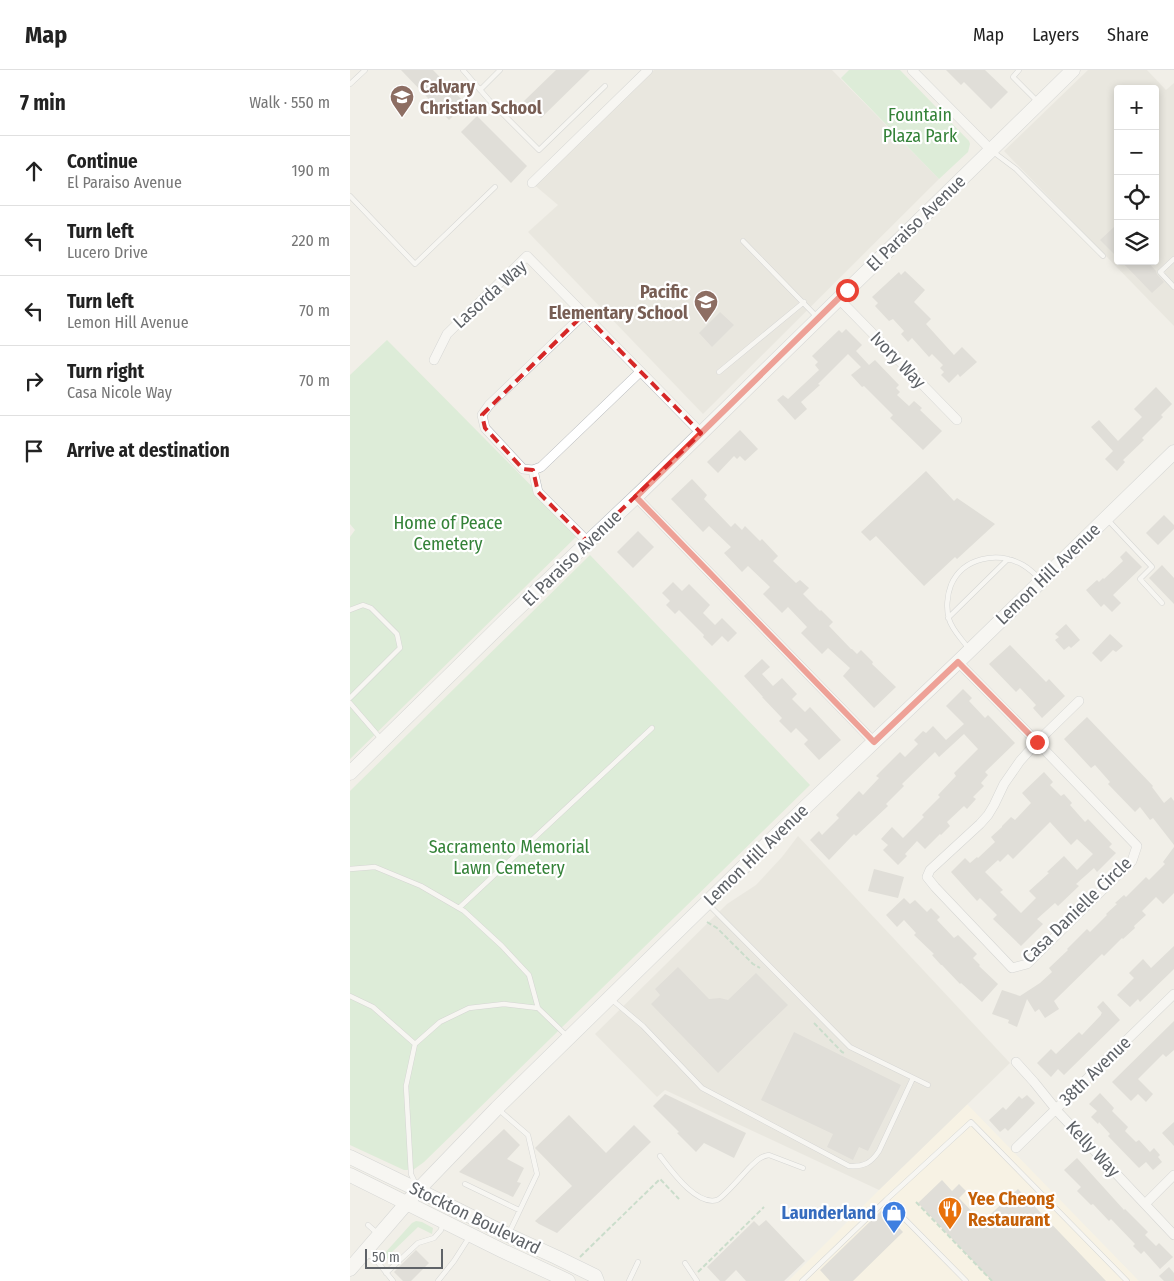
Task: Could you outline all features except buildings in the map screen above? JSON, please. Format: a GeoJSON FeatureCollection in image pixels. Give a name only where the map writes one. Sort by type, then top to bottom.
{"type":"FeatureCollection","features":[{"type":"Feature","properties":{"kind":"street"},"geometry":{"type":"LineString","coordinates":[[532,183],[648,70]]}},
{"type":"Feature","properties":{"kind":"street"},"geometry":{"type":"LineString","coordinates":[[912,70],[991,150]]}},
{"type":"Feature","properties":{"kind":"street","name":"El Paraiso Avenue"},"geometry":{"type":"LineString","coordinates":[[350,773],[1073,70]]}},
{"type":"Feature","properties":{"kind":"street","name":"Lasorda Way"},"geometry":{"type":"LineString","coordinates":[[434,360],[447,334],[527,256],[701,433]]}},
{"type":"Feature","properties":{"kind":"street","name":"Ivory Way"},"geometry":{"type":"LineString","coordinates":[[839,299],[957,420]]}},
{"type":"Feature","properties":{"kind":"street"},"geometry":{"type":"LineString","coordinates":[[584,314],[482,415],[485,428],[523,469],[533,470],[541,467],[640,372]]}},
{"type":"Feature","properties":{"kind":"street","name":"Lemon Hill Avenue"},"geometry":{"type":"LineString","coordinates":[[350,1269],[418,1190],[497,1108],[1174,452]]}},
{"type":"Feature","properties":{"kind":"street"},"geometry":{"type":"LineString","coordinates":[[533,470],[538,492],[588,542]]}},
{"type":"Feature","properties":{"kind":"street"},"geometry":{"type":"LineString","coordinates":[[636,497],[874,742]]}},
{"type":"Feature","properties":{"kind":"street"},"geometry":{"type":"LineString","coordinates":[[958,662],[1037,742],[1079,701]]}},
{"type":"Feature","properties":{"kind":"street","name":"Casa Danielle Circle"},"geometry":{"type":"LineString","coordinates":[[1037,742],[1137,846],[1132,861],[1026,964],[1012,968],[934,887],[927,877],[930,870],[988,815],[1004,784],[1020,761],[1037,742]]}},
{"type":"Feature","properties":{"kind":"street","name":"38th Avenue"},"geometry":{"type":"LineString","coordinates":[[1016,1148],[1174,994]]}},
{"type":"Feature","properties":{"kind":"street","name":"Kelly Way"},"geometry":{"type":"LineString","coordinates":[[1016,1062],[1056,1109],[1174,1234]]}},
{"type":"Feature","properties":{"kind":"street","name":"Stockton Boulevard"},"geometry":{"type":"LineString","coordinates":[[350,1157],[508,1236],[595,1276],[597,1281]]}},
{"type":"Feature","properties":{"kind":"street","name":"Stockton Boulevard"},"geometry":{"type":"LineString","coordinates":[[350,1175],[568,1281]]}},
{"type":"Feature","properties":{"kind":"street"},"geometry":{"type":"LineString","coordinates":[[1145,1204],[1174,1175]]}},
{"type":"Feature","properties":{"kind":"lane"},"geometry":{"type":"LineString","coordinates":[[350,84],[365,70]]}},
{"type":"Feature","properties":{"kind":"lane"},"geometry":{"type":"LineString","coordinates":[[463,70],[489,100],[539,150],[605,86]]}},
{"type":"Feature","properties":{"kind":"lane"},"geometry":{"type":"LineString","coordinates":[[480,90],[500,70]]}},
{"type":"Feature","properties":{"kind":"lane"},"geometry":{"type":"LineString","coordinates":[[1020,70],[1012,76],[1039,103]]}},
{"type":"Feature","properties":{"kind":"lane"},"geometry":{"type":"LineString","coordinates":[[991,150],[1016,169],[1103,256]]}},
{"type":"Feature","properties":{"kind":"lane"},"geometry":{"type":"LineString","coordinates":[[350,196],[415,264],[495,187]]}},
{"type":"Feature","properties":{"kind":"lane"},"geometry":{"type":"LineString","coordinates":[[743,241],[818,318]]}},
{"type":"Feature","properties":{"kind":"lane"},"geometry":{"type":"LineString","coordinates":[[1174,259],[1160,272],[1174,287]]}},
{"type":"Feature","properties":{"kind":"lane"},"geometry":{"type":"LineString","coordinates":[[718,372],[804,302]]}},
{"type":"Feature","properties":{"kind":"lane"},"geometry":{"type":"LineString","coordinates":[[1106,518],[1152,567],[1140,579],[1162,603]]}},
{"type":"Feature","properties":{"kind":"lane"},"geometry":{"type":"LineString","coordinates":[[970,650],[948,618],[948,591],[960,570],[983,558],[1008,559],[1023,565],[1042,580]]}},
{"type":"Feature","properties":{"kind":"lane"},"geometry":{"type":"LineString","coordinates":[[948,618],[1008,559]]}},
{"type":"Feature","properties":{"kind":"lane"},"geometry":{"type":"LineString","coordinates":[[350,610],[363,605],[371,608],[397,634],[400,648],[350,698]]}},
{"type":"Feature","properties":{"kind":"lane"},"geometry":{"type":"LineString","coordinates":[[350,703],[383,741]]}},
{"type":"Feature","properties":{"kind":"lane"},"geometry":{"type":"LineString","coordinates":[[459,908],[652,728]]}},
{"type":"Feature","properties":{"kind":"lane"},"geometry":{"type":"LineString","coordinates":[[350,869],[375,867],[421,886],[464,911],[502,946],[529,975],[538,1008],[569,1038]]}},
{"type":"Feature","properties":{"kind":"lane"},"geometry":{"type":"LineString","coordinates":[[707,903],[850,1047],[928,1085]]}},
{"type":"Feature","properties":{"kind":"lane"},"geometry":{"type":"LineString","coordinates":[[350,996],[373,1007],[415,1044]]}},
{"type":"Feature","properties":{"kind":"lane"},"geometry":{"type":"LineString","coordinates":[[610,998],[643,1026],[702,1088],[849,1166],[859,1167],[874,1159],[913,1078]]}},
{"type":"Feature","properties":{"kind":"lane"},"geometry":{"type":"LineString","coordinates":[[418,1190],[411,1174],[406,1086],[415,1044],[440,1022],[469,1008],[504,1004],[538,1008]]}},
{"type":"Feature","properties":{"kind":"lane"},"geometry":{"type":"LineString","coordinates":[[497,1108],[528,1135],[537,1174],[508,1236]]}},
{"type":"Feature","properties":{"kind":"lane"},"geometry":{"type":"LineString","coordinates":[[802,1281],[971,1122],[1127,1281]]}},
{"type":"Feature","properties":{"kind":"lane"},"geometry":{"type":"LineString","coordinates":[[660,1156],[684,1186],[699,1197],[711,1200],[717,1200],[722,1196],[760,1158],[765,1156],[769,1155],[803,1168]]}},
{"type":"Feature","properties":{"kind":"lane"},"geometry":{"type":"LineString","coordinates":[[465,1184],[519,1210]]}},
{"type":"Feature","properties":{"kind":"lane"},"geometry":{"type":"LineString","coordinates":[[886,1200],[966,1281]]}},
{"type":"Feature","properties":{"kind":"lane"},"geometry":{"type":"LineString","coordinates":[[386,1273],[418,1243],[434,1238],[441,1230],[443,1221]]}},
{"type":"Feature","properties":{"kind":"lane"},"geometry":{"type":"LineString","coordinates":[[368,1225],[380,1235]]}},
{"type":"Feature","properties":{"kind":"lane"},"geometry":{"type":"LineString","coordinates":[[438,1281],[454,1261],[470,1235]]}},
{"type":"Feature","properties":{"kind":"lane"},"geometry":{"type":"LineString","coordinates":[[365,1252],[376,1260],[393,1281]]}},
{"type":"Feature","properties":{"kind":"lane"},"geometry":{"type":"LineString","coordinates":[[629,1281],[638,1262]]}},
{"type":"Feature","properties":{"kind":"lane"},"geometry":{"type":"LineString","coordinates":[[685,1263],[695,1279]]}},
{"type":"Feature","properties":{"kind":"path"},"geometry":{"type":"LineString","coordinates":[[707,922],[716,928],[753,964],[761,968]]}},
{"type":"Feature","properties":{"kind":"path"},"geometry":{"type":"LineString","coordinates":[[809,1018],[842,1052],[850,1056]]}},
{"type":"Feature","properties":{"kind":"path"},"geometry":{"type":"LineString","coordinates":[[578,1259],[660,1179],[679,1199]]}},
{"type":"Feature","properties":{"kind":"path"},"geometry":{"type":"LineString","coordinates":[[916,1202],[992,1281]]}},
{"type":"Feature","properties":{"kind":"path"},"geometry":{"type":"LineString","coordinates":[[695,1279],[764,1207]]}},
{"type":"Feature","properties":{"kind":"highlighted area"},"geometry":{"type":"Polygon","coordinates":[[[584,314],[701,433],[588,542],[538,492],[533,470],[523,469],[485,428],[482,415],[584,314]]]}},
{"type":"Feature","properties":{"kind":"shaded area","name":"Pacific Elementary School"},"geometry":{"type":"Polygon","coordinates":[[[654,70],[832,70],[939,179],[703,414],[528,232],[558,205],[532,183],[654,70]]]}},
{"type":"Feature","properties":{"kind":"shaded area"},"geometry":{"type":"Polygon","coordinates":[[[1088,70],[1147,70],[1166,90],[1174,83],[1174,326],[1115,265],[1159,265],[1159,85],[1114,85],[1114,264],[1004,151],[1088,70]]]}},
{"type":"Feature","properties":{"kind":"shaded area"},"geometry":{"type":"Polygon","coordinates":[[[798,836],[1010,1063],[879,1190],[665,1090],[657,1097],[595,1034],[727,904],[756,885],[782,857],[798,836]]]}},
{"type":"Feature","properties":{"kind":"shaded area"},"geometry":{"type":"Polygon","coordinates":[[[967,1104],[1139,1281],[788,1281],[879,1190],[967,1104]]]}},
{"type":"Feature","properties":{"kind":"green space","name":"Fountain Plaza Park"},"geometry":{"type":"Polygon","coordinates":[[[849,70],[900,70],[969,141],[968,152],[939,179],[841,78],[849,70]]]}},
{"type":"Feature","properties":{"kind":"green space","name":"Home of Peace Cemetery"},"geometry":{"type":"Polygon","coordinates":[[[387,340],[579,534],[350,759],[350,537],[355,530],[350,524],[350,375],[387,340]]]}},
{"type":"Feature","properties":{"kind":"green space","name":"Sacramento Memorial Lawn Cemetery"},"geometry":{"type":"Polygon","coordinates":[[[590,555],[810,785],[424,1162],[413,1170],[404,1170],[350,1145],[350,791],[590,555]]]}},
{"type":"Feature","properties":{"kind":"green space"},"geometry":{"type":"Polygon","coordinates":[[[416,1221],[433,1228],[432,1234],[418,1227],[391,1253],[391,1258],[394,1258],[392,1260],[386,1258],[384,1254],[416,1221]]]}},
{"type":"Feature","properties":{"kind":"place","name":"Calvary Christian School"},"geometry":{"type":"Point","coordinates":[402,118]}},
{"type":"Feature","properties":{"kind":"place","name":"Pacific Elementary School"},"geometry":{"type":"Point","coordinates":[706,323]}},
{"type":"Feature","properties":{"kind":"place","name":"Yee Cheong Restaurant"},"geometry":{"type":"Point","coordinates":[950,1230]}},
{"type":"Feature","properties":{"kind":"place","name":"Launderland"},"geometry":{"type":"Point","coordinates":[894,1234]}},
{"type":"Feature","properties":{"kind":"route"},"geometry":{"type":"LineString","coordinates":[[847,290],[636,497],[874,742],[958,662],[1037,742]]}}]}
